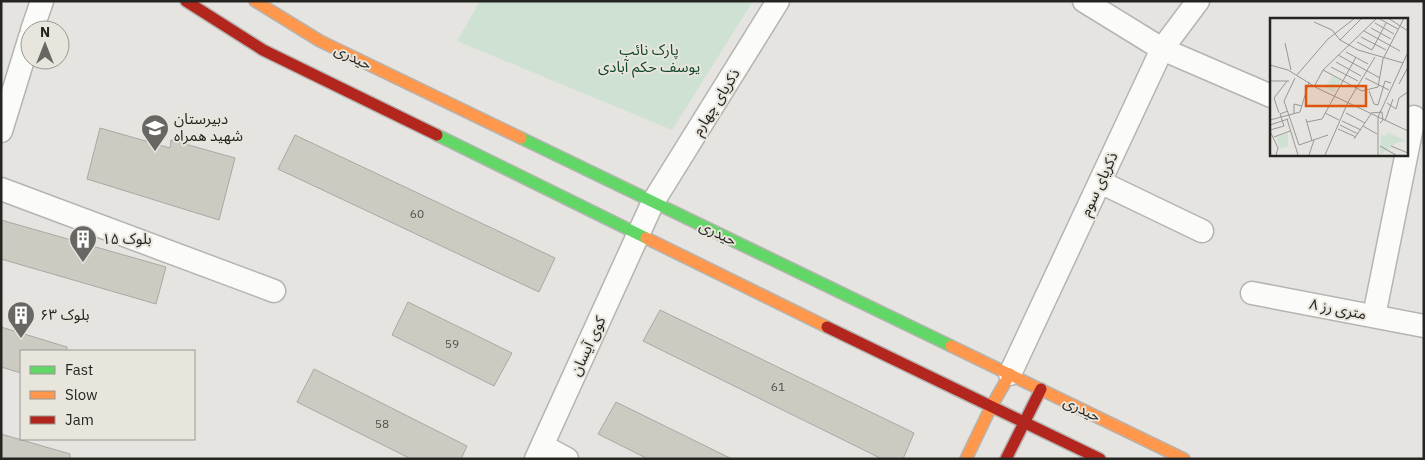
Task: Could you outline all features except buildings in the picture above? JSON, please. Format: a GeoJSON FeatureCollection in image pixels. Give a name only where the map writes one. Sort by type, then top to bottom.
{"type":"FeatureCollection","features":[{"type":"Feature","properties":{"kind":"main road"},"geometry":{"type":"LineString","coordinates":[[186,1],[263,50],[1100,459]]}},
{"type":"Feature","properties":{"kind":"main road","name":"حیدری"},"geometry":{"type":"LineString","coordinates":[[255,1],[320,41],[1184,459]]}},
{"type":"Feature","properties":{"kind":"main road"},"geometry":{"type":"LineString","coordinates":[[966,459],[991,407],[1010,374]]}},
{"type":"Feature","properties":{"kind":"main road"},"geometry":{"type":"LineString","coordinates":[[1006,459],[1041,389]]}},
{"type":"Feature","properties":{"kind":"street"},"geometry":{"type":"LineString","coordinates":[[35,20],[42,1]]}},
{"type":"Feature","properties":{"kind":"street","name":"ذکریای چهارم"},"geometry":{"type":"LineString","coordinates":[[639,234],[653,202],[778,1]]}},
{"type":"Feature","properties":{"kind":"street"},"geometry":{"type":"LineString","coordinates":[[1084,1],[1162,49],[1270,96]]}},
{"type":"Feature","properties":{"kind":"street","name":"ذکریای سوم"},"geometry":{"type":"LineString","coordinates":[[1010,374],[1162,49],[1198,1]]}},
{"type":"Feature","properties":{"kind":"street"},"geometry":{"type":"LineString","coordinates":[[1,131],[20,69]]}},
{"type":"Feature","properties":{"kind":"street"},"geometry":{"type":"LineString","coordinates":[[1408,151],[1415,117]]}},
{"type":"Feature","properties":{"kind":"street"},"geometry":{"type":"LineString","coordinates":[[1374,316],[1407,155]]}},
{"type":"Feature","properties":{"kind":"street"},"geometry":{"type":"LineString","coordinates":[[1100,182],[1202,231]]}},
{"type":"Feature","properties":{"kind":"street"},"geometry":{"type":"LineString","coordinates":[[1,189],[274,291]]}},
{"type":"Feature","properties":{"kind":"street","name":"کوی آیسان"},"geometry":{"type":"LineString","coordinates":[[540,452],[639,234]]}},
{"type":"Feature","properties":{"kind":"street","name":"۸ متری رز"},"geometry":{"type":"LineString","coordinates":[[1252,293],[1424,326]]}},
{"type":"Feature","properties":{"kind":"street"},"geometry":{"type":"LineString","coordinates":[[540,452],[567,459]]}},
{"type":"Feature","properties":{"kind":"green space","name":"پارک نائب یوسف حکم آبادی"},"geometry":{"type":"Polygon","coordinates":[[[480,1],[753,1],[672,130],[457,41],[480,1]]]}},
{"type":"Feature","properties":{"kind":"traffic: fast"},"geometry":{"type":"LineString","coordinates":[[437,135],[646,238]]}},
{"type":"Feature","properties":{"kind":"traffic: fast"},"geometry":{"type":"LineString","coordinates":[[521,138],[951,346]]}},
{"type":"Feature","properties":{"kind":"traffic: slow"},"geometry":{"type":"LineString","coordinates":[[255,1],[320,41],[521,138]]}},
{"type":"Feature","properties":{"kind":"traffic: slow"},"geometry":{"type":"LineString","coordinates":[[646,238],[827,327]]}},
{"type":"Feature","properties":{"kind":"traffic: slow"},"geometry":{"type":"LineString","coordinates":[[951,346],[1184,459]]}},
{"type":"Feature","properties":{"kind":"traffic: slow"},"geometry":{"type":"LineString","coordinates":[[966,459],[991,407],[1010,374]]}},
{"type":"Feature","properties":{"kind":"traffic: jam"},"geometry":{"type":"LineString","coordinates":[[186,1],[263,50],[437,135]]}},
{"type":"Feature","properties":{"kind":"traffic: jam"},"geometry":{"type":"LineString","coordinates":[[827,327],[1100,459]]}},
{"type":"Feature","properties":{"kind":"traffic: jam"},"geometry":{"type":"LineString","coordinates":[[1006,459],[1041,389]]}},
{"type":"Feature","properties":{"kind":"place","name":"دبیرستان شهید همراه"},"geometry":{"type":"Point","coordinates":[155,152]}},
{"type":"Feature","properties":{"kind":"place","name":"بلوک ۱۵"},"geometry":{"type":"Point","coordinates":[83,263]}},
{"type":"Feature","properties":{"kind":"place","name":"بلوک ۶۳"},"geometry":{"type":"Point","coordinates":[21,339]}}]}
